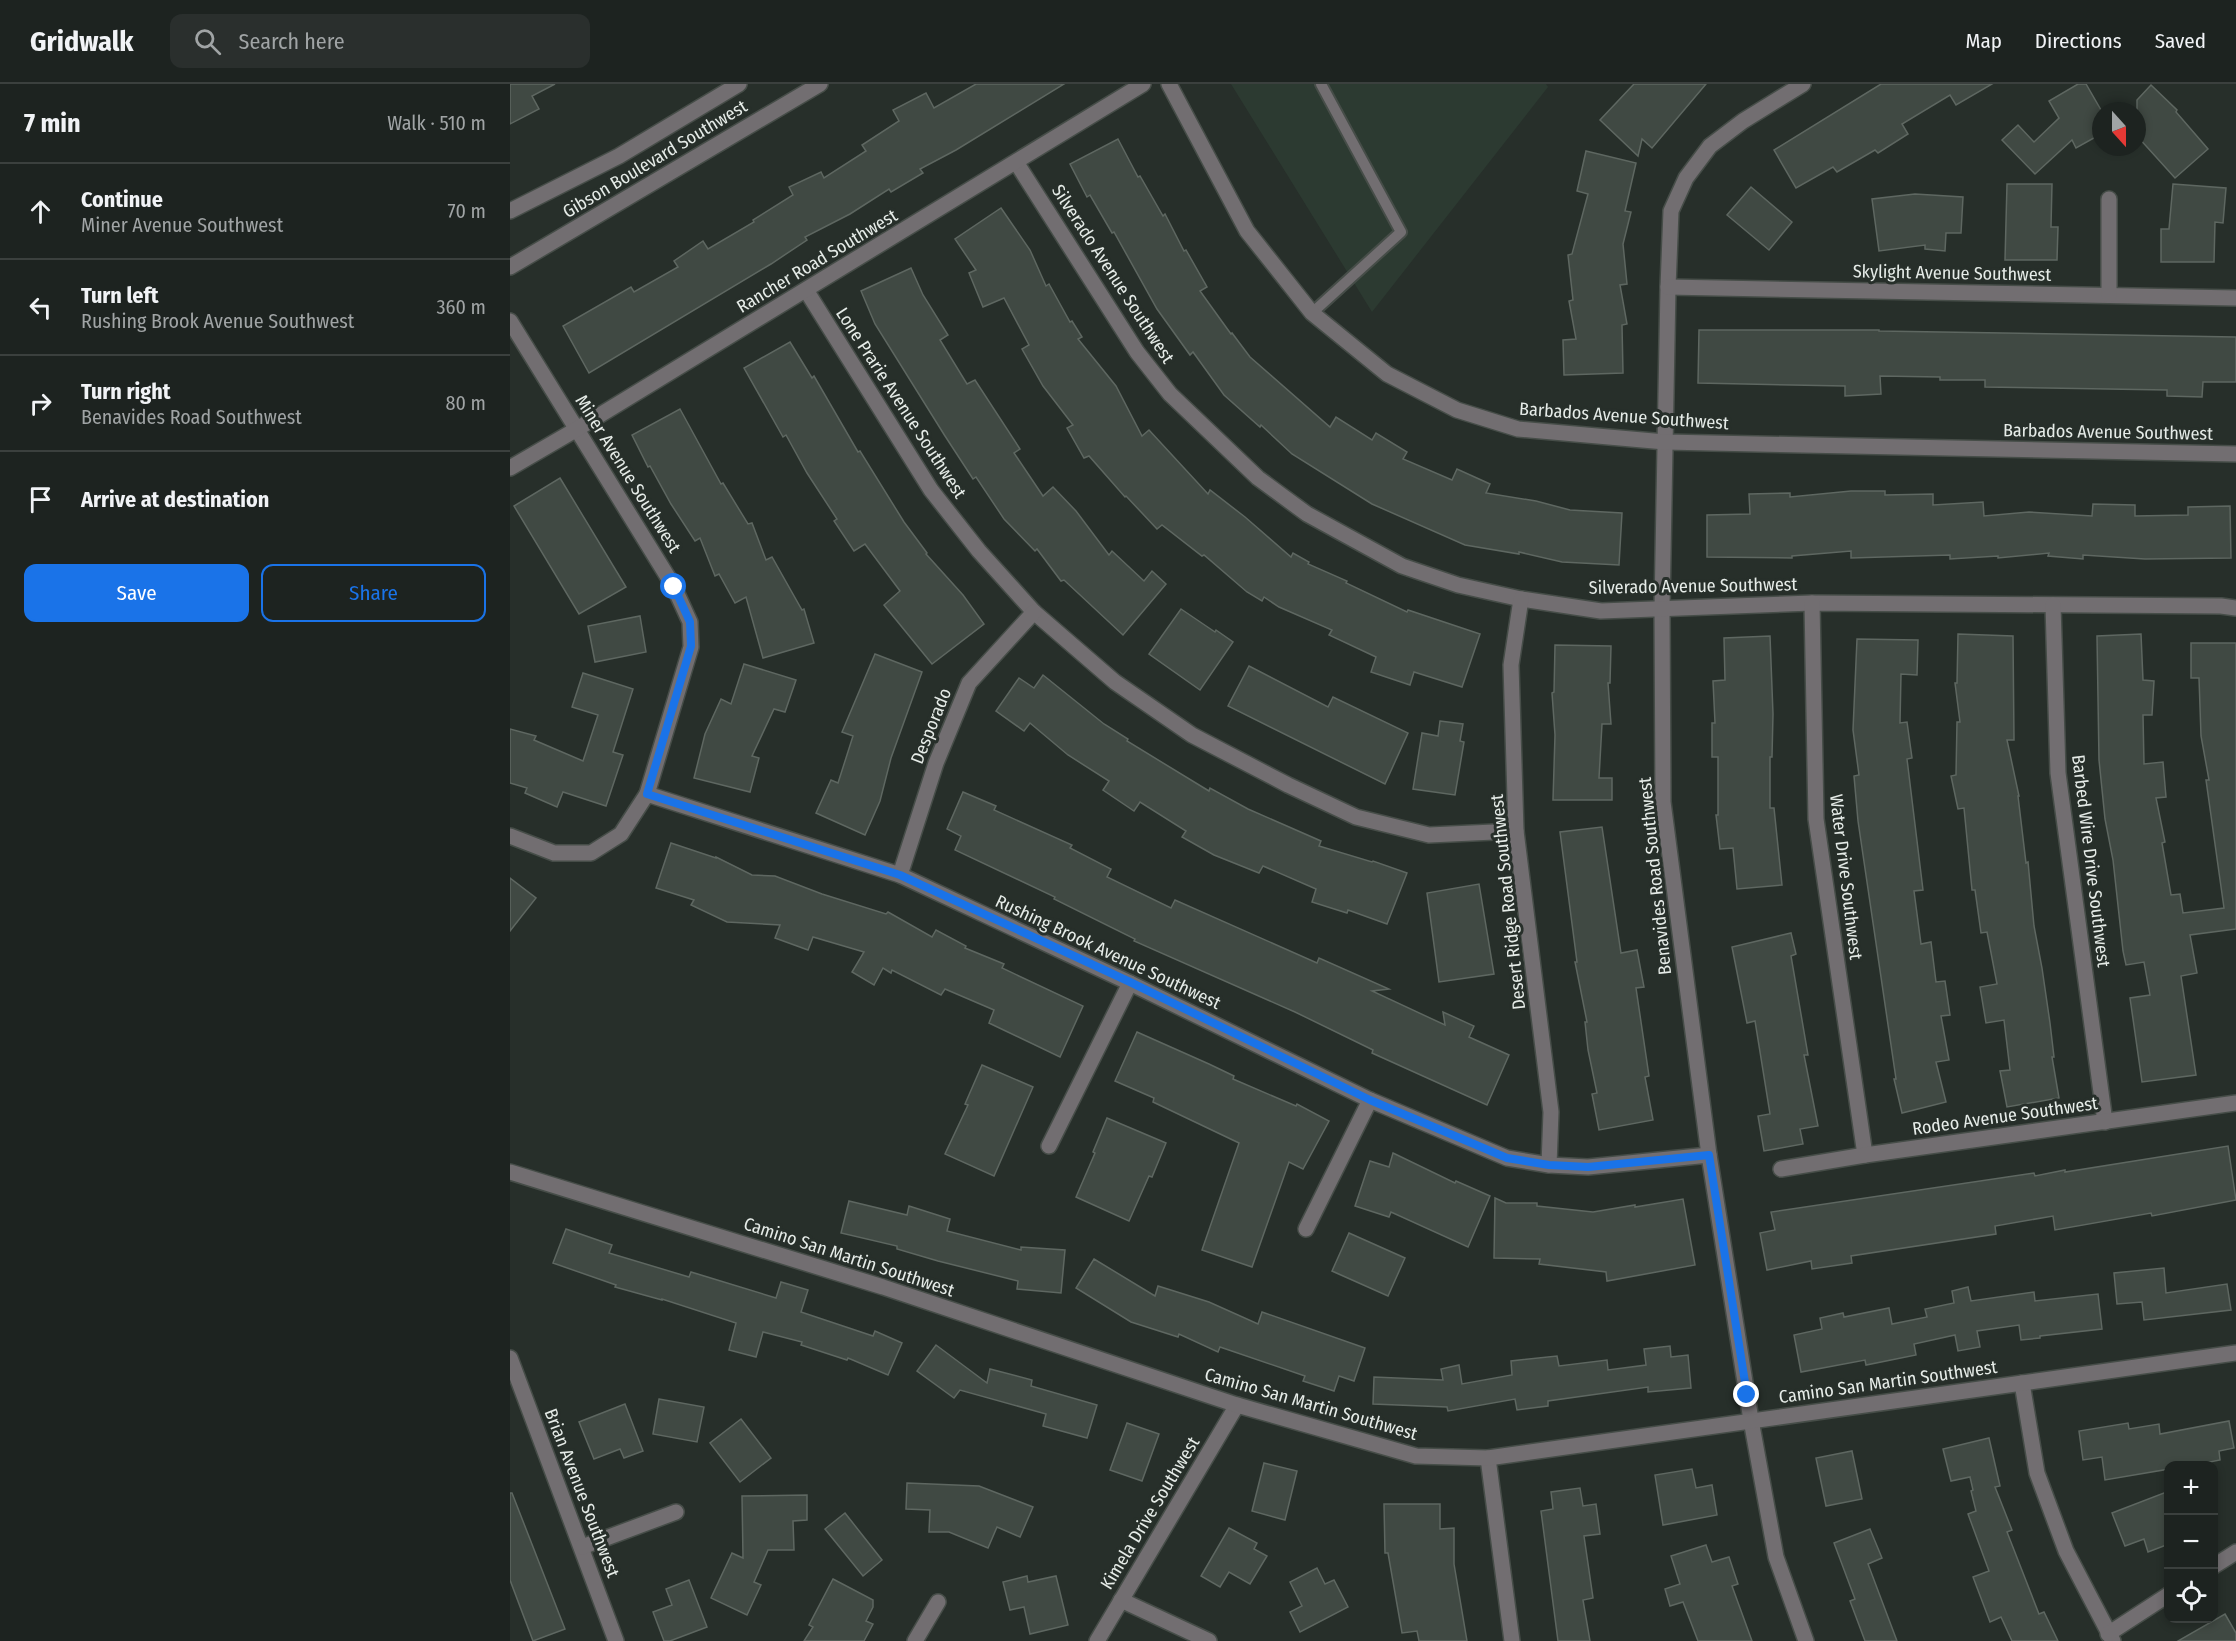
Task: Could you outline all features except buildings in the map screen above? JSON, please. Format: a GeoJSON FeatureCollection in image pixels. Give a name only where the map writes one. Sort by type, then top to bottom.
{"type":"FeatureCollection","features":[{"type":"Feature","properties":{"kind":"street","name":"Gibson Boulevard Southwest"},"geometry":{"type":"LineString","coordinates":[[510,211],[619,156],[739,84]]}},
{"type":"Feature","properties":{"kind":"street","name":"Gibson Boulevard Southwest"},"geometry":{"type":"LineString","coordinates":[[510,267],[820,84]]}},
{"type":"Feature","properties":{"kind":"street","name":"Rancher Road Southwest"},"geometry":{"type":"LineString","coordinates":[[510,468],[578,429],[1143,84]]}},
{"type":"Feature","properties":{"kind":"street","name":"Barbados Avenue Southwest"},"geometry":{"type":"LineString","coordinates":[[1169,84],[1247,231],[1312,313],[1387,374],[1457,410],[1518,429],[1665,442],[2236,454]]}},
{"type":"Feature","properties":{"kind":"street","name":"Benavides Road Southwest"},"geometry":{"type":"LineString","coordinates":[[1803,84],[1743,121],[1710,146],[1686,177],[1671,211],[1662,608],[1663,802],[1709,1155],[1751,1420],[1776,1557],[1806,1641]]}},
{"type":"Feature","properties":{"kind":"street","name":"Silverado Avenue Southwest"},"geometry":{"type":"LineString","coordinates":[[1017,162],[1137,352],[1170,394],[1258,478],[1307,514],[1402,566],[1458,585],[1521,599],[1601,610],[1812,603],[2221,606],[2236,608]]}},
{"type":"Feature","properties":{"kind":"street"},"geometry":{"type":"LineString","coordinates":[[2109,199],[2109,295]]}},
{"type":"Feature","properties":{"kind":"street","name":"Skylight Avenue Southwest"},"geometry":{"type":"LineString","coordinates":[[1668,287],[2236,298]]}},
{"type":"Feature","properties":{"kind":"street","name":"Lone Prarie Avenue Southwest"},"geometry":{"type":"LineString","coordinates":[[806,290],[931,490],[979,551],[1034,612],[1115,682],[1192,735],[1356,817],[1429,835],[1516,831]]}},
{"type":"Feature","properties":{"kind":"street","name":"Miner Avenue Southwest"},"geometry":{"type":"LineString","coordinates":[[510,321],[674,587],[690,622],[691,646],[647,794]]}},
{"type":"Feature","properties":{"kind":"street","name":"Desert Ridge Road Southwest"},"geometry":{"type":"LineString","coordinates":[[1521,599],[1511,665],[1516,831],[1551,1112],[1549,1165]]}},
{"type":"Feature","properties":{"kind":"street","name":"Water Drive Southwest"},"geometry":{"type":"LineString","coordinates":[[1812,603],[1816,819],[1865,1155]]}},
{"type":"Feature","properties":{"kind":"street","name":"Barbed Wire Drive Southwest"},"geometry":{"type":"LineString","coordinates":[[2053,605],[2058,773],[2105,1122]]}},
{"type":"Feature","properties":{"kind":"street","name":"Desporado"},"geometry":{"type":"LineString","coordinates":[[900,875],[936,763],[969,683],[1034,612]]}},
{"type":"Feature","properties":{"kind":"street"},"geometry":{"type":"LineString","coordinates":[[510,836],[554,853],[591,853],[621,834],[647,794]]}},
{"type":"Feature","properties":{"kind":"street","name":"Rushing Brook Avenue Southwest"},"geometry":{"type":"LineString","coordinates":[[647,794],[900,875],[1130,982],[1370,1100],[1507,1158],[1549,1165],[1588,1167],[1709,1155]]}},
{"type":"Feature","properties":{"kind":"street"},"geometry":{"type":"LineString","coordinates":[[1049,1146],[1130,982]]}},
{"type":"Feature","properties":{"kind":"street"},"geometry":{"type":"LineString","coordinates":[[1306,1229],[1370,1100]]}},
{"type":"Feature","properties":{"kind":"street","name":"Rodeo Avenue Southwest"},"geometry":{"type":"LineString","coordinates":[[1781,1170],[1865,1155],[2236,1103]]}},
{"type":"Feature","properties":{"kind":"street","name":"Camino San Martin Southwest"},"geometry":{"type":"LineString","coordinates":[[510,1172],[883,1287],[1237,1405],[1416,1456],[1488,1458],[2236,1353]]}},
{"type":"Feature","properties":{"kind":"street","name":"Brian Avenue Southwest"},"geometry":{"type":"LineString","coordinates":[[510,1358],[616,1641]]}},
{"type":"Feature","properties":{"kind":"street"},"geometry":{"type":"LineString","coordinates":[[2022,1383],[2037,1473],[2066,1551],[2110,1637],[2164,1599]]}},
{"type":"Feature","properties":{"kind":"street","name":"Kimela Drive Southwest"},"geometry":{"type":"LineString","coordinates":[[1097,1641],[1237,1405]]}},
{"type":"Feature","properties":{"kind":"street"},"geometry":{"type":"LineString","coordinates":[[1488,1458],[1512,1641]]}},
{"type":"Feature","properties":{"kind":"street"},"geometry":{"type":"LineString","coordinates":[[582,1547],[676,1512]]}},
{"type":"Feature","properties":{"kind":"street"},"geometry":{"type":"LineString","coordinates":[[2218,1563],[2236,1552]]}},
{"type":"Feature","properties":{"kind":"street"},"geometry":{"type":"LineString","coordinates":[[1121,1600],[1209,1641]]}},
{"type":"Feature","properties":{"kind":"street"},"geometry":{"type":"LineString","coordinates":[[915,1641],[938,1602]]}},
{"type":"Feature","properties":{"kind":"lane"},"geometry":{"type":"LineString","coordinates":[[1312,313],[1401,232],[1321,84]]}},
{"type":"Feature","properties":{"kind":"shaded area"},"geometry":{"type":"Polygon","coordinates":[[[1231,84],[1546,84],[1548,87],[1372,312],[1231,84]]]}},
{"type":"Feature","properties":{"kind":"route"},"geometry":{"type":"LineString","coordinates":[[674,587],[690,622],[691,646],[647,794],[900,875],[1130,982],[1370,1100],[1507,1158],[1549,1165],[1588,1167],[1709,1155],[1747,1395]]}}]}
